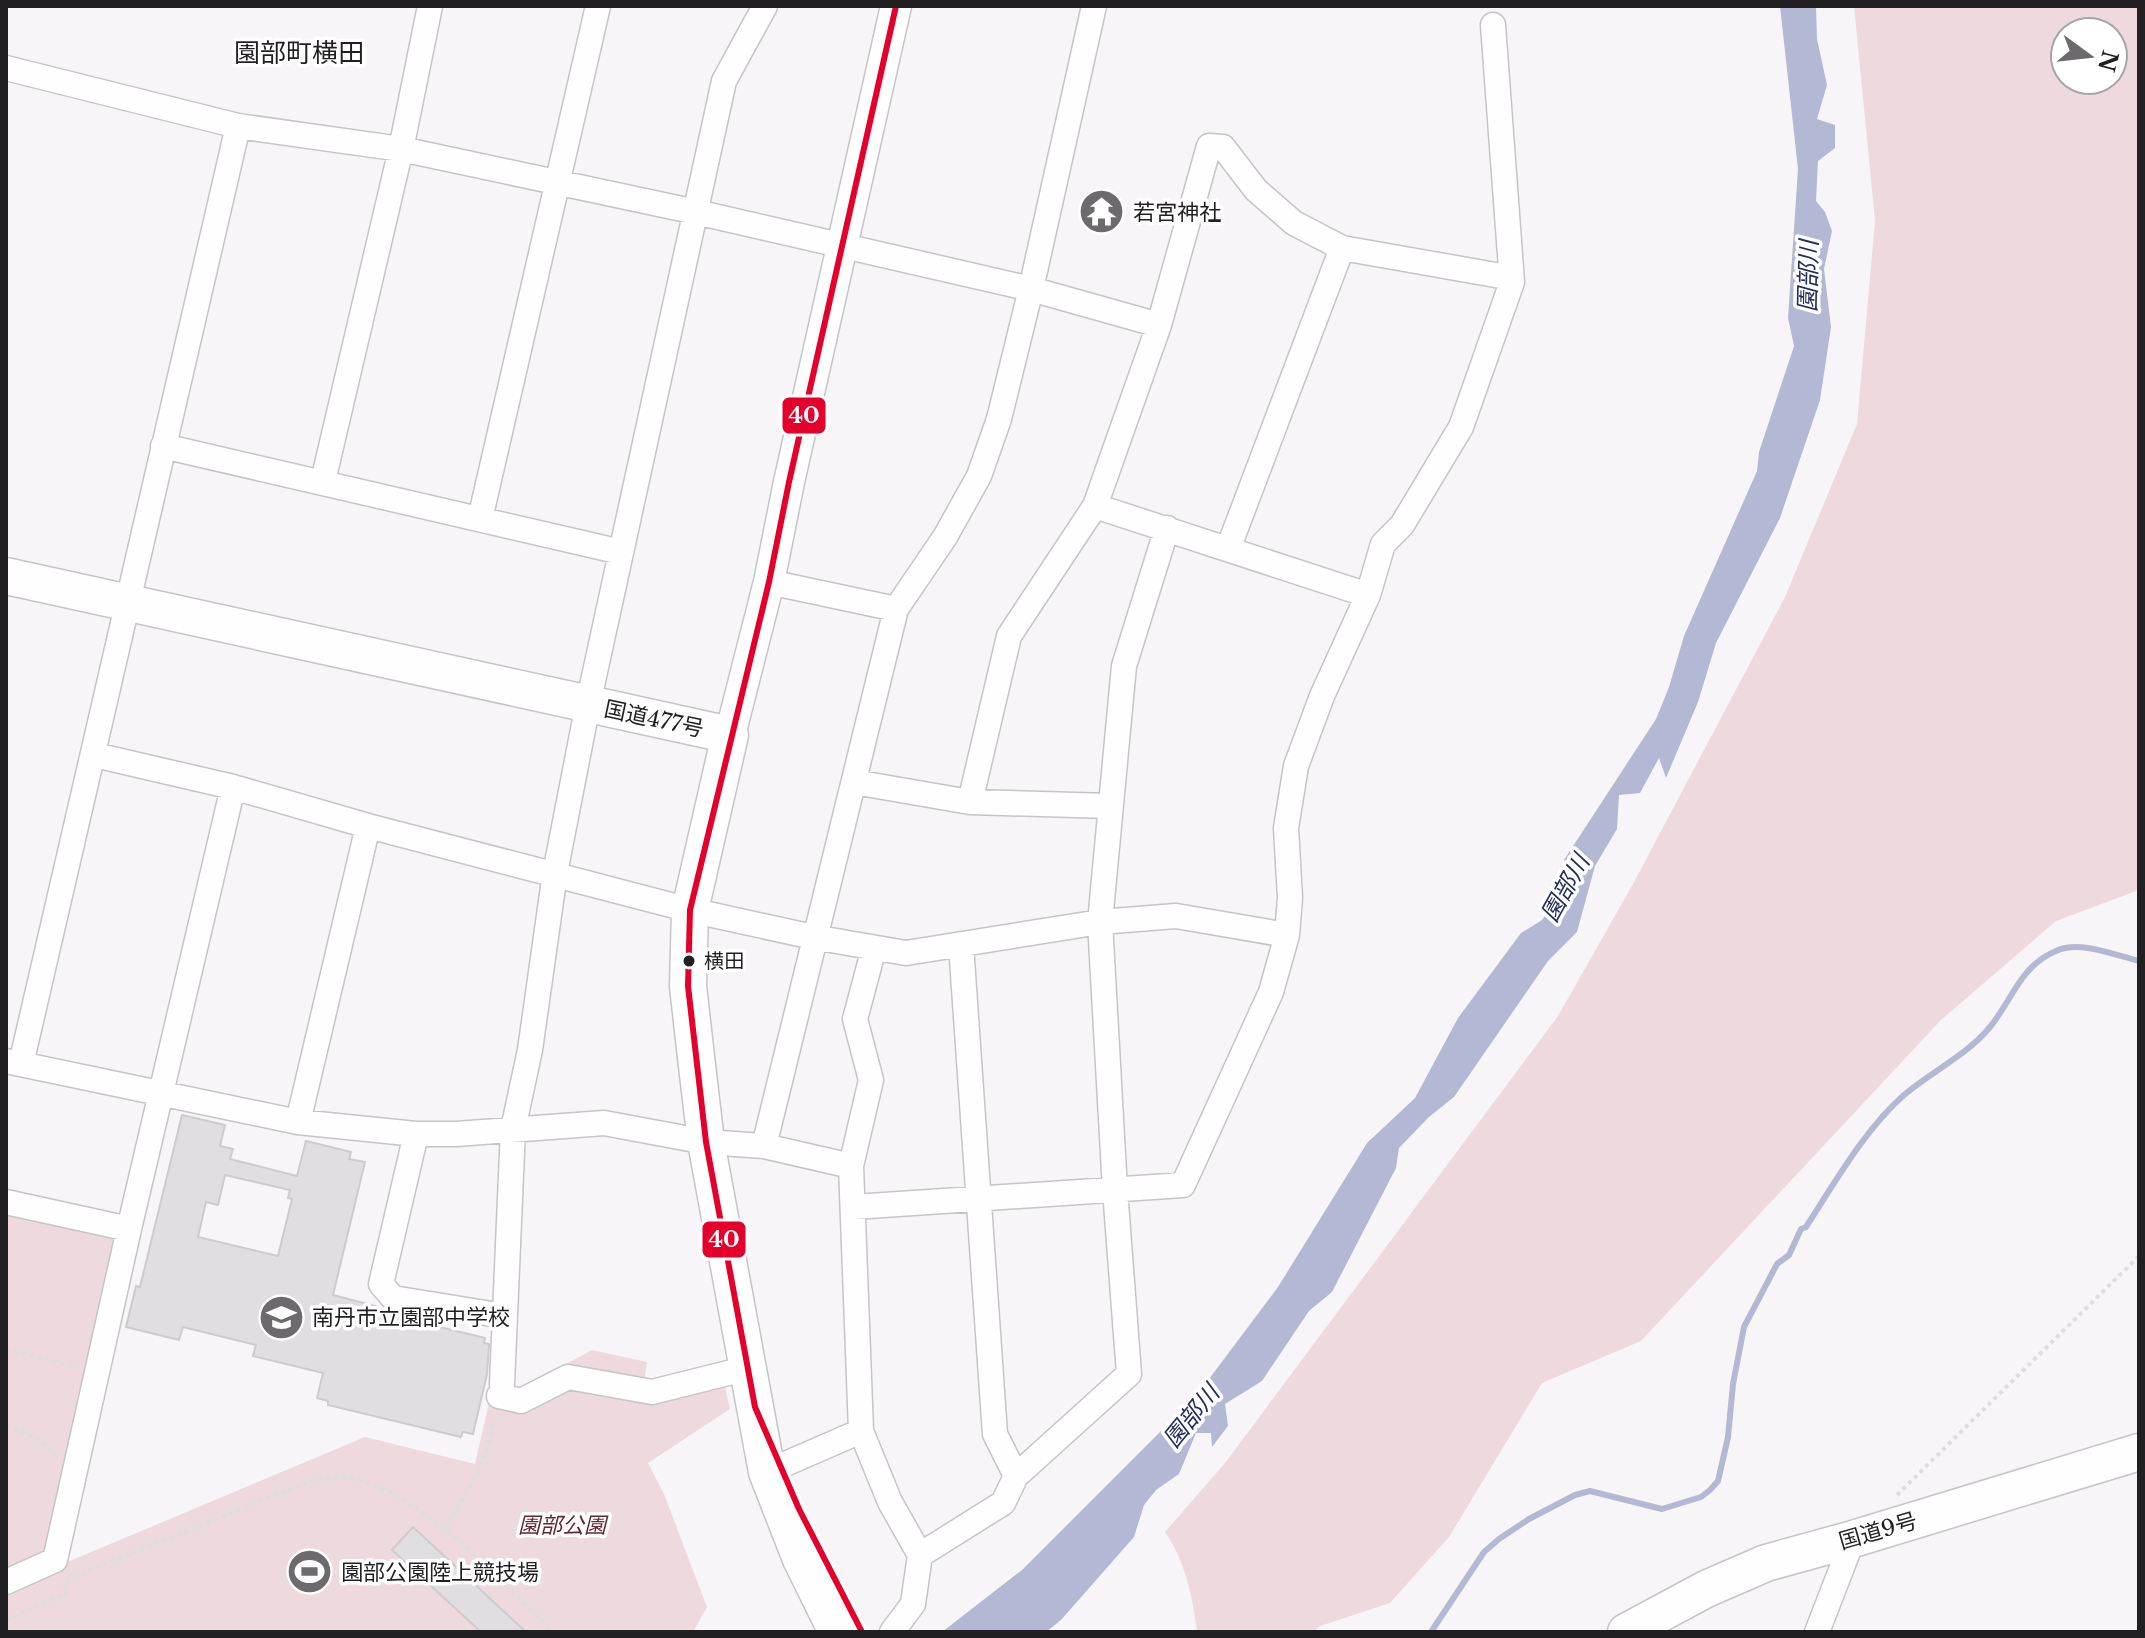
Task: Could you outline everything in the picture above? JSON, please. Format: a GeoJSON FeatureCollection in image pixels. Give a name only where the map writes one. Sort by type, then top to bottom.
{"type":"FeatureCollection","features":[{"type":"Feature","properties":{"kind":"highway","name":"国道477号"},"geometry":{"type":"LineString","coordinates":[[6,576],[730,735],[690,910],[688,986],[706,1142],[755,1407],[801,1559],[837,1632]]}},
{"type":"Feature","properties":{"kind":"highway","name":"国道9号"},"geometry":{"type":"LineString","coordinates":[[1626,1632],[1706,1589],[1766,1563],[2139,1452]]}},
{"type":"Feature","properties":{"kind":"highway","name":"国道477号"},"geometry":{"type":"LineString","coordinates":[[773,1469],[862,1632]]}},
{"type":"Feature","properties":{"kind":"main road"},"geometry":{"type":"LineString","coordinates":[[730,735],[769,582],[896,6]]}},
{"type":"Feature","properties":{"kind":"street"},"geometry":{"type":"LineString","coordinates":[[480,519],[598,6]]}},
{"type":"Feature","properties":{"kind":"street"},"geometry":{"type":"LineString","coordinates":[[748,1368],[652,1392],[568,1377],[521,1401],[500,1390],[513,1129],[530,1050],[555,873],[588,704],[724,81],[765,6]]}},
{"type":"Feature","properties":{"kind":"street"},"geometry":{"type":"LineString","coordinates":[[764,1146],[896,609],[945,537],[979,476],[999,419],[1094,6]]}},
{"type":"Feature","properties":{"kind":"street"},"geometry":{"type":"LineString","coordinates":[[323,481],[401,149],[426,7]]}},
{"type":"Feature","properties":{"kind":"street"},"geometry":{"type":"LineString","coordinates":[[854,1207],[1183,1185],[1271,992],[1287,935],[1290,898],[1286,828],[1296,766],[1322,696],[1368,595],[1383,544],[1402,525],[1461,427],[1512,282],[1513,261],[1493,25]]}},
{"type":"Feature","properties":{"kind":"street"},"geometry":{"type":"LineString","coordinates":[[6,68],[238,126],[401,149],[696,212],[1031,289],[1159,325]]}},
{"type":"Feature","properties":{"kind":"street"},"geometry":{"type":"LineString","coordinates":[[238,126],[95,755],[14,1063],[298,1122],[416,1134],[604,1123],[706,1142],[764,1146],[851,1166]]}},
{"type":"Feature","properties":{"kind":"street"},"geometry":{"type":"LineString","coordinates":[[970,802],[1009,636],[1095,506],[1159,325],[1209,146],[1223,147],[1256,190],[1294,223],[1342,248],[1501,276],[1512,282]]}},
{"type":"Feature","properties":{"kind":"street"},"geometry":{"type":"LineString","coordinates":[[1228,549],[1342,248]]}},
{"type":"Feature","properties":{"kind":"street"},"geometry":{"type":"LineString","coordinates":[[163,446],[621,552]]}},
{"type":"Feature","properties":{"kind":"street"},"geometry":{"type":"LineString","coordinates":[[1095,506],[1368,595]]}},
{"type":"Feature","properties":{"kind":"street"},"geometry":{"type":"LineString","coordinates":[[920,1555],[1003,1503],[1016,1476],[1129,1374],[1100,922],[1124,666],[1167,528]]}},
{"type":"Feature","properties":{"kind":"street"},"geometry":{"type":"LineString","coordinates":[[769,582],[896,609]]}},
{"type":"Feature","properties":{"kind":"street"},"geometry":{"type":"LineString","coordinates":[[95,755],[233,787],[368,826],[690,910],[813,937],[906,953],[1100,922],[1176,916],[1287,935]]}},
{"type":"Feature","properties":{"kind":"street"},"geometry":{"type":"LineString","coordinates":[[854,782],[970,802],[1110,806]]}},
{"type":"Feature","properties":{"kind":"street"},"geometry":{"type":"LineString","coordinates":[[6,1582],[59,1570],[75,1467],[233,787]]}},
{"type":"Feature","properties":{"kind":"street"},"geometry":{"type":"LineString","coordinates":[[298,1122],[368,826]]}},
{"type":"Feature","properties":{"kind":"street"},"geometry":{"type":"LineString","coordinates":[[961,945],[995,1434],[1016,1476]]}},
{"type":"Feature","properties":{"kind":"street"},"geometry":{"type":"LineString","coordinates":[[874,948],[855,1019],[871,1080],[851,1166],[861,1431],[890,1502],[920,1555],[913,1604],[892,1632]]}},
{"type":"Feature","properties":{"kind":"street"},"geometry":{"type":"LineString","coordinates":[[416,1134],[381,1284],[393,1298],[504,1316]]}},
{"type":"Feature","properties":{"kind":"street"},"geometry":{"type":"LineString","coordinates":[[6,1202],[129,1229]]}},
{"type":"Feature","properties":{"kind":"street"},"geometry":{"type":"LineString","coordinates":[[773,1469],[861,1431]]}},
{"type":"Feature","properties":{"kind":"street"},"geometry":{"type":"LineString","coordinates":[[1817,1632],[1853,1539]]}},
{"type":"Feature","properties":{"kind":"path"},"geometry":{"type":"LineString","coordinates":[[1895,1497],[2139,1256]]}},
{"type":"Feature","properties":{"kind":"path"},"geometry":{"type":"LineString","coordinates":[[6,1350],[97,1372]]}},
{"type":"Feature","properties":{"kind":"path"},"geometry":{"type":"LineString","coordinates":[[445,1529],[472,1486],[490,1444],[500,1390]]}},
{"type":"Feature","properties":{"kind":"path"},"geometry":{"type":"LineString","coordinates":[[6,1426],[35,1437],[75,1467]]}},
{"type":"Feature","properties":{"kind":"path"},"geometry":{"type":"LineString","coordinates":[[6,1620],[67,1593],[59,1570],[312,1481],[337,1477],[385,1490],[445,1529],[553,1632]]}},
{"type":"Feature","properties":{"kind":"green space"},"geometry":{"type":"Polygon","coordinates":[[[1854,6],[2139,6],[2139,890],[2056,921],[1941,1020],[1641,1341],[1542,1383],[1449,1537],[1390,1603],[1320,1626],[1313,1632],[1197,1632],[1187,1580],[1165,1532],[1225,1463],[1558,1016],[1633,884],[1785,597],[1857,424],[1875,221],[1854,6]]]}},
{"type":"Feature","properties":{"kind":"green space","name":"園部公園"},"geometry":{"type":"Polygon","coordinates":[[[6,1211],[115,1234],[120,1244],[53,1568],[365,1437],[475,1464],[494,1381],[520,1389],[592,1350],[647,1362],[645,1378],[662,1380],[720,1365],[730,1409],[648,1463],[664,1494],[707,1607],[693,1632],[6,1632],[6,1211]]]}},
{"type":"Feature","properties":{"kind":"water","name":"園部川"},"geometry":{"type":"Polygon","coordinates":[[[1780,6],[1816,6],[1817,39],[1827,85],[1817,119],[1835,125],[1835,148],[1818,161],[1816,201],[1825,212],[1832,231],[1824,269],[1831,327],[1820,400],[1780,518],[1716,643],[1698,702],[1666,778],[1659,758],[1640,793],[1619,795],[1617,829],[1595,866],[1577,932],[1548,961],[1454,1097],[1399,1148],[1396,1168],[1332,1292],[1309,1311],[1262,1381],[1225,1404],[1228,1426],[1212,1447],[1211,1433],[1196,1433],[1179,1474],[1156,1490],[1144,1505],[1134,1537],[1061,1620],[1046,1632],[942,1632],[1022,1570],[1197,1395],[1278,1287],[1367,1143],[1415,1098],[1458,1018],[1521,933],[1542,920],[1568,884],[1569,868],[1564,860],[1656,719],[1684,636],[1757,471],[1759,452],[1794,346],[1788,318],[1798,169],[1780,6]]]}},
{"type":"Feature","properties":{"kind":"building"},"geometry":{"type":"Polygon","coordinates":[[[182,1115],[225,1125],[220,1146],[233,1149],[230,1159],[297,1176],[306,1141],[351,1152],[349,1159],[365,1162],[333,1295],[375,1306],[374,1311],[485,1338],[484,1343],[489,1344],[487,1374],[473,1434],[463,1432],[461,1437],[328,1405],[328,1401],[317,1398],[323,1373],[253,1356],[256,1345],[183,1327],[179,1340],[126,1327],[136,1286],[140,1287],[182,1115]],[[225,1175],[218,1205],[206,1202],[198,1237],[278,1256],[292,1199],[288,1198],[290,1190],[225,1175]]]}},
{"type":"Feature","properties":{"kind":"building"},"geometry":{"type":"Polygon","coordinates":[[[413,1527],[526,1632],[481,1632],[392,1550],[413,1527]]]}},
{"type":"Feature","properties":{"kind":"waterway"},"geometry":{"type":"LineString","coordinates":[[1431,1632],[1484,1552],[1529,1519],[1575,1495],[1590,1491],[1662,1509],[1701,1497],[1710,1490],[1718,1481],[1728,1437],[1733,1384],[1744,1327],[1777,1264],[1789,1255],[1801,1229],[1806,1227],[1876,1124],[1904,1095],[1981,1037],[2025,974],[2044,957],[2076,947],[2139,961]]}},
{"type":"Feature","properties":{"kind":"transit line","name":"40"},"geometry":{"type":"LineString","coordinates":[[862,1632],[799,1509],[755,1407],[706,1142],[688,986],[690,910],[769,582],[896,6]]}},
{"type":"Feature","properties":{"kind":"place","name":"若宮神社"},"geometry":{"type":"Point","coordinates":[1102,212]}},
{"type":"Feature","properties":{"kind":"place","name":"横田"},"geometry":{"type":"Point","coordinates":[689,961]}},
{"type":"Feature","properties":{"kind":"place","name":"南丹市立園部中学校"},"geometry":{"type":"Point","coordinates":[281,1317]}},
{"type":"Feature","properties":{"kind":"place","name":"園部公園陸上競技場"},"geometry":{"type":"Point","coordinates":[310,1572]}},
{"type":"Feature","properties":{"kind":"district","name":"園部町横田"},"geometry":{"type":"Point","coordinates":[299,53]}}]}
